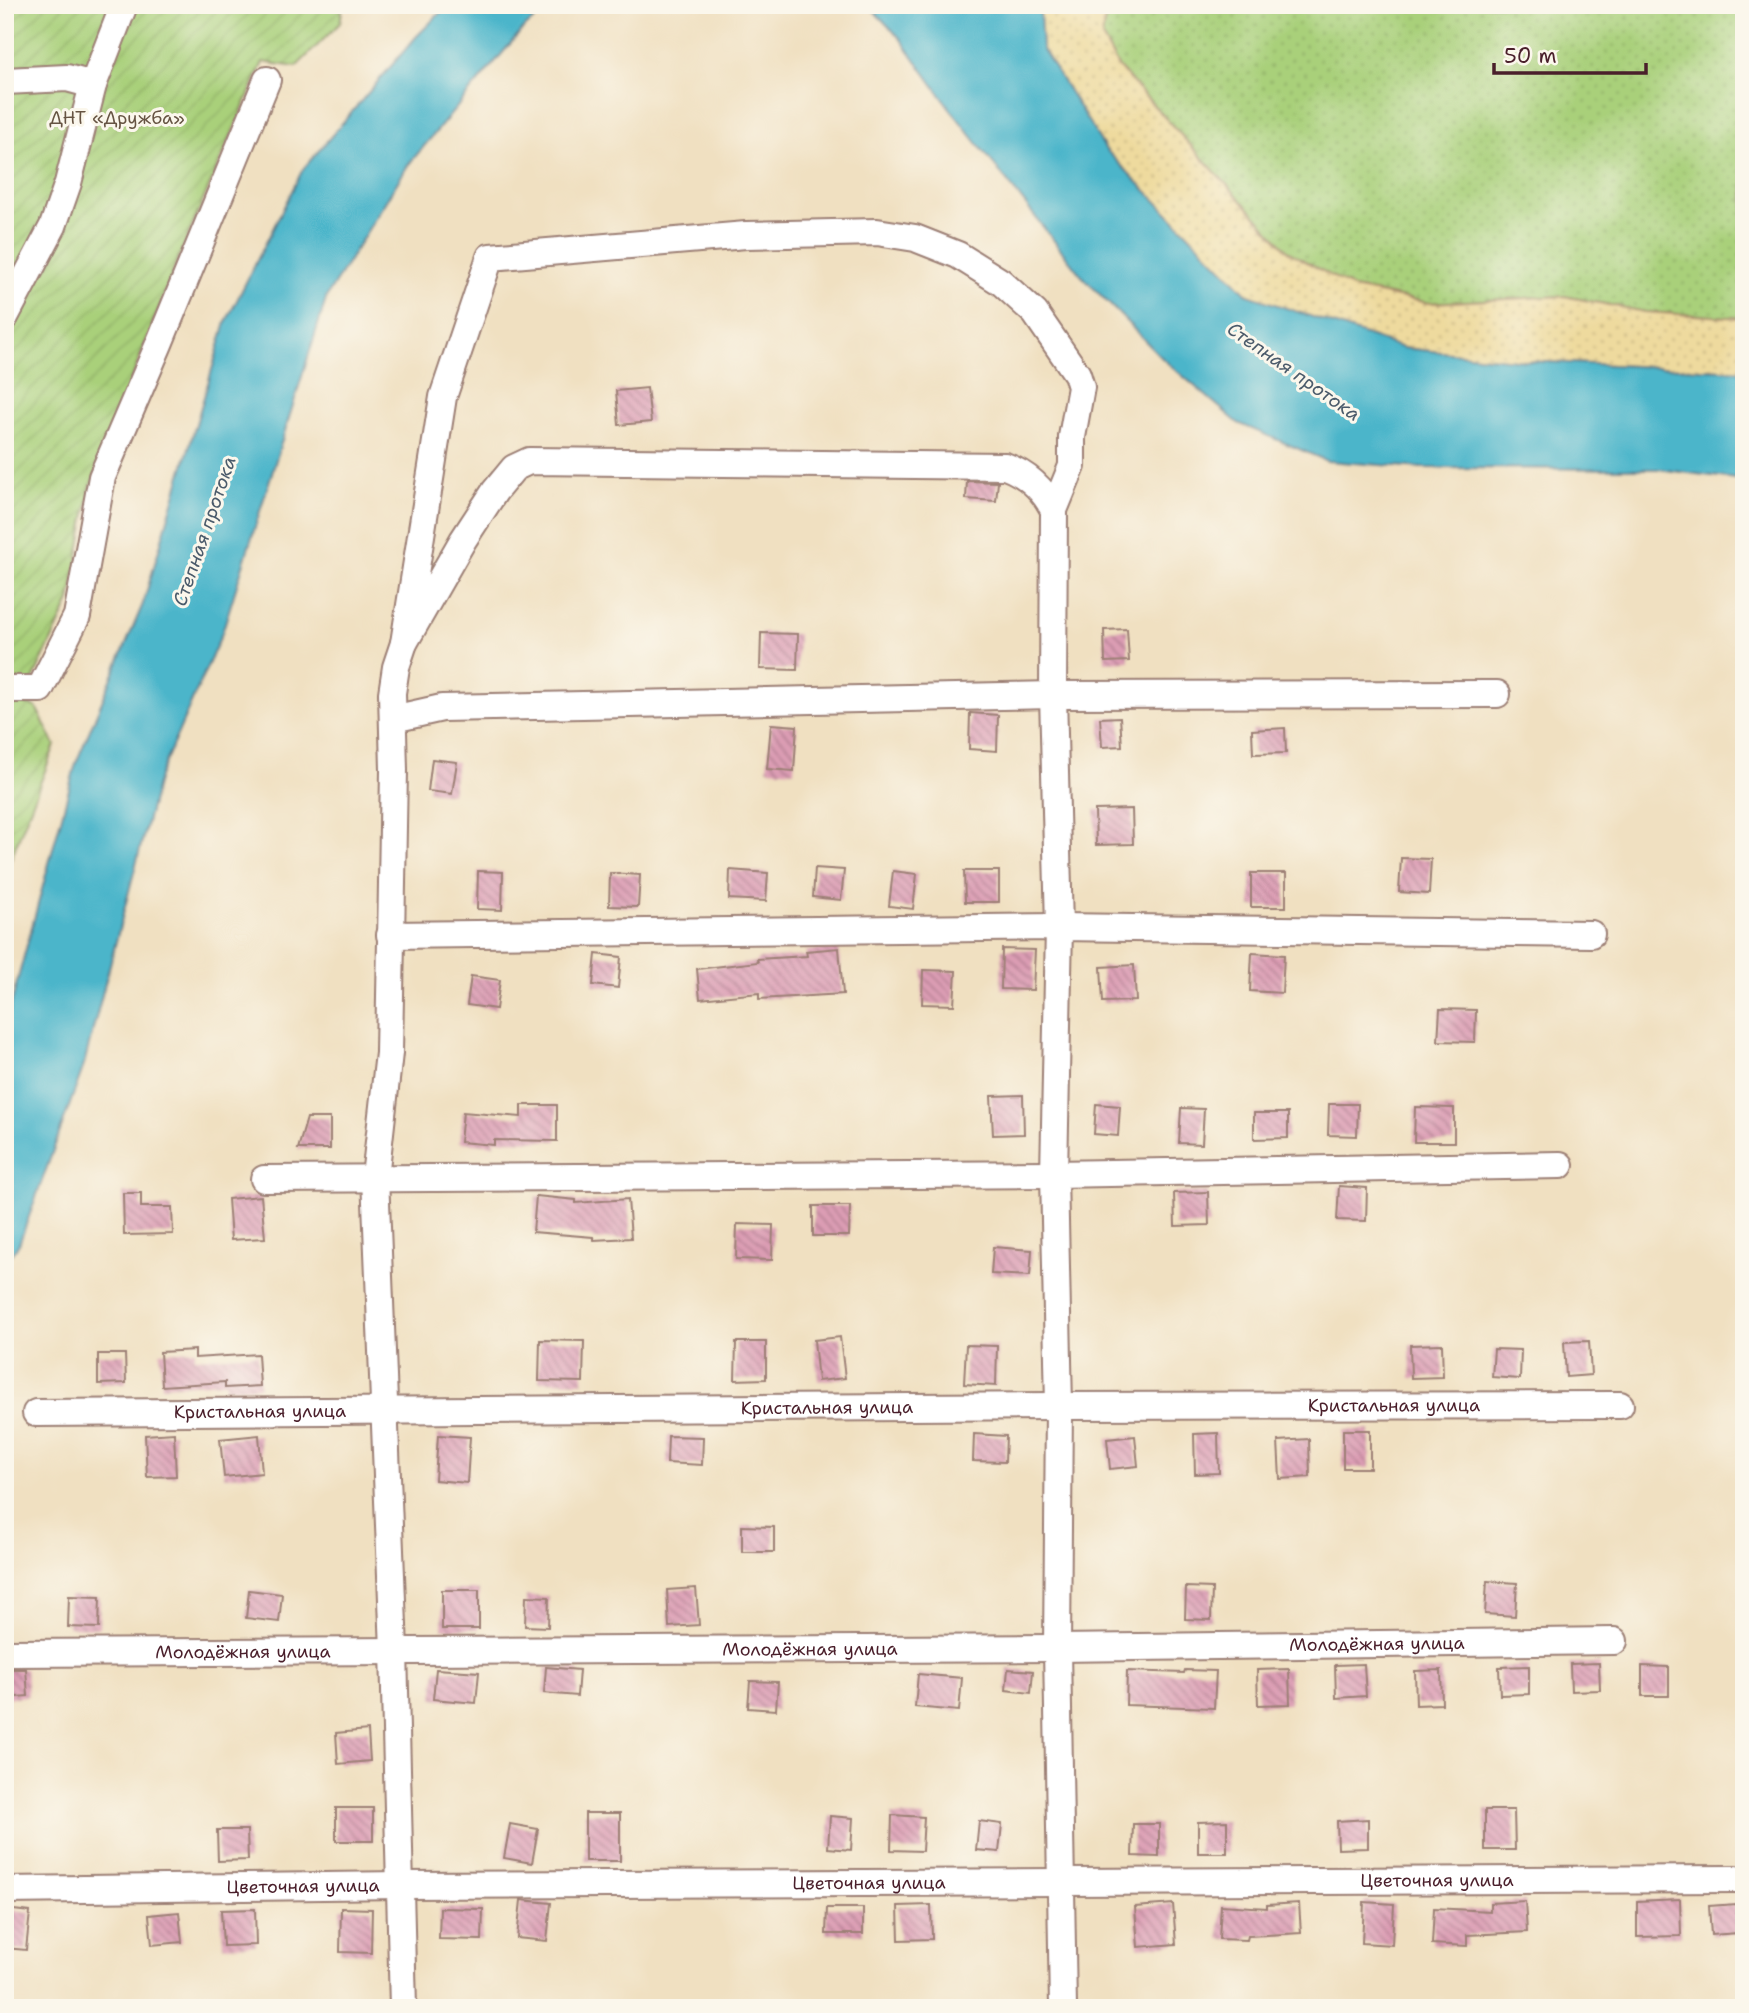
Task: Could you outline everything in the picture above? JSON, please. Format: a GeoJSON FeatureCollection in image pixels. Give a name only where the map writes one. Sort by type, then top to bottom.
{"type":"FeatureCollection","features":[{"type":"Feature","properties":{"kind":"street"},"geometry":{"type":"LineString","coordinates":[[5,317],[53,226],[68,183],[93,85],[124,5]]}},
{"type":"Feature","properties":{"kind":"street"},"geometry":{"type":"LineString","coordinates":[[5,81],[67,78],[93,85]]}},
{"type":"Feature","properties":{"kind":"street"},"geometry":{"type":"LineString","coordinates":[[5,689],[40,690],[77,616],[102,477],[267,80]]}},
{"type":"Feature","properties":{"kind":"street"},"geometry":{"type":"LineString","coordinates":[[402,2008],[394,1650],[375,1177],[389,1053],[392,693],[396,667],[404,643],[443,397],[491,257],[746,235],[877,232],[915,238],[957,255],[1001,282],[1035,313],[1077,374],[1081,387],[1072,437],[1072,466],[1054,510],[1053,695],[1059,927],[1054,1174],[1059,1406],[1059,1883],[1063,2008]]}},
{"type":"Feature","properties":{"kind":"street"},"geometry":{"type":"LineString","coordinates":[[404,643],[495,491],[514,468],[530,461],[1005,466],[1020,471],[1032,481],[1054,510]]}},
{"type":"Feature","properties":{"kind":"street"},"geometry":{"type":"LineString","coordinates":[[393,719],[442,708],[1053,695],[1497,694]]}},
{"type":"Feature","properties":{"kind":"street"},"geometry":{"type":"LineString","coordinates":[[390,935],[1059,927],[1591,934]]}},
{"type":"Feature","properties":{"kind":"street"},"geometry":{"type":"LineString","coordinates":[[264,1179],[1054,1174],[1560,1165]]}},
{"type":"Feature","properties":{"kind":"street","name":"Кристальная улица"},"geometry":{"type":"LineString","coordinates":[[36,1413],[1620,1405]]}},
{"type":"Feature","properties":{"kind":"street","name":"Молодёжная улица"},"geometry":{"type":"LineString","coordinates":[[5,1653],[1614,1641]]}},
{"type":"Feature","properties":{"kind":"street","name":"Цветочная улица"},"geometry":{"type":"LineString","coordinates":[[5,1890],[401,1885],[1735,1879]]}},
{"type":"Feature","properties":{"kind":"green space","name":"ДНТ «Дружба»"},"geometry":{"type":"Polygon","coordinates":[[[5,5],[343,5],[340,23],[296,67],[263,62],[177,261],[91,485],[70,601],[22,703],[36,707],[55,745],[5,874],[5,5]]]}},
{"type":"Feature","properties":{"kind":"green space"},"geometry":{"type":"Polygon","coordinates":[[[1107,5],[1744,5],[1744,318],[1645,312],[1564,296],[1429,303],[1353,288],[1289,252],[1119,68],[1102,37],[1107,5]]]}},
{"type":"Feature","properties":{"kind":"sand"},"geometry":{"type":"Polygon","coordinates":[[[1042,5],[1107,5],[1102,37],[1119,68],[1289,252],[1353,288],[1429,303],[1564,296],[1645,312],[1744,318],[1744,371],[1525,361],[1403,348],[1248,295],[1106,150],[1042,48],[1042,5]]]}},
{"type":"Feature","properties":{"kind":"water","name":"Степная протока"},"geometry":{"type":"Polygon","coordinates":[[[448,5],[551,5],[521,31],[408,165],[327,296],[222,633],[159,776],[83,1068],[19,1244],[5,1262],[5,1027],[76,763],[143,604],[226,322],[303,169],[416,37],[448,5]]]}},
{"type":"Feature","properties":{"kind":"water","name":"Степная протока"},"geometry":{"type":"Polygon","coordinates":[[[868,5],[1042,5],[1042,48],[1106,150],[1248,295],[1403,348],[1525,361],[1744,371],[1744,480],[1658,469],[1422,468],[1327,461],[1238,423],[1163,359],[1081,275],[952,111],[900,38],[868,5]]]}},
{"type":"Feature","properties":{"kind":"building"},"geometry":{"type":"Polygon","coordinates":[[[647,388],[651,422],[619,425],[616,391],[647,388]]]}},
{"type":"Feature","properties":{"kind":"building"},"geometry":{"type":"Polygon","coordinates":[[[967,481],[998,482],[996,501],[966,499],[967,481]]]}},
{"type":"Feature","properties":{"kind":"building"},"geometry":{"type":"Polygon","coordinates":[[[1127,629],[1129,661],[1105,662],[1104,630],[1127,629]]]}},
{"type":"Feature","properties":{"kind":"building"},"geometry":{"type":"Polygon","coordinates":[[[761,633],[798,634],[797,670],[760,669],[761,633]]]}},
{"type":"Feature","properties":{"kind":"building"},"geometry":{"type":"Polygon","coordinates":[[[970,713],[998,715],[997,751],[969,749],[970,713]]]}},
{"type":"Feature","properties":{"kind":"building"},"geometry":{"type":"Polygon","coordinates":[[[1120,717],[1122,746],[1102,747],[1100,718],[1120,717]]]}},
{"type":"Feature","properties":{"kind":"building"},"geometry":{"type":"Polygon","coordinates":[[[771,724],[797,726],[794,771],[767,769],[771,724]]]}},
{"type":"Feature","properties":{"kind":"building"},"geometry":{"type":"Polygon","coordinates":[[[1285,728],[1286,753],[1253,754],[1252,730],[1285,728]]]}},
{"type":"Feature","properties":{"kind":"building"},"geometry":{"type":"Polygon","coordinates":[[[432,759],[457,762],[452,794],[428,791],[432,759]]]}},
{"type":"Feature","properties":{"kind":"building"},"geometry":{"type":"Polygon","coordinates":[[[1132,809],[1133,844],[1096,845],[1095,810],[1132,809]]]}},
{"type":"Feature","properties":{"kind":"building"},"geometry":{"type":"Polygon","coordinates":[[[1401,858],[1431,859],[1429,894],[1399,892],[1401,858]]]}},
{"type":"Feature","properties":{"kind":"building"},"geometry":{"type":"Polygon","coordinates":[[[815,868],[844,870],[841,900],[813,897],[815,868]]]}},
{"type":"Feature","properties":{"kind":"building"},"geometry":{"type":"Polygon","coordinates":[[[730,870],[768,873],[766,901],[729,899],[730,870]]]}},
{"type":"Feature","properties":{"kind":"building"},"geometry":{"type":"Polygon","coordinates":[[[478,871],[503,872],[502,910],[477,909],[478,871]]]}},
{"type":"Feature","properties":{"kind":"building"},"geometry":{"type":"Polygon","coordinates":[[[893,871],[917,874],[913,909],[889,906],[893,871]]]}},
{"type":"Feature","properties":{"kind":"building"},"geometry":{"type":"Polygon","coordinates":[[[964,871],[999,871],[999,902],[965,902],[964,871]]]}},
{"type":"Feature","properties":{"kind":"building"},"geometry":{"type":"Polygon","coordinates":[[[610,873],[640,875],[638,907],[609,906],[610,873]]]}},
{"type":"Feature","properties":{"kind":"building"},"geometry":{"type":"Polygon","coordinates":[[[1251,873],[1286,873],[1286,907],[1251,907],[1251,873]]]}},
{"type":"Feature","properties":{"kind":"building"},"geometry":{"type":"Polygon","coordinates":[[[839,948],[843,994],[759,999],[759,993],[700,999],[697,969],[758,962],[757,959],[807,956],[806,951],[839,948]]]}},
{"type":"Feature","properties":{"kind":"building"},"geometry":{"type":"Polygon","coordinates":[[[1002,949],[1035,950],[1033,990],[1001,989],[1002,949]]]}},
{"type":"Feature","properties":{"kind":"building"},"geometry":{"type":"Polygon","coordinates":[[[1252,953],[1284,955],[1282,993],[1250,991],[1252,953]]]}},
{"type":"Feature","properties":{"kind":"building"},"geometry":{"type":"Polygon","coordinates":[[[596,954],[621,957],[618,988],[593,985],[596,954]]]}},
{"type":"Feature","properties":{"kind":"building"},"geometry":{"type":"Polygon","coordinates":[[[1134,965],[1136,1001],[1103,1002],[1101,967],[1134,965]]]}},
{"type":"Feature","properties":{"kind":"building"},"geometry":{"type":"Polygon","coordinates":[[[923,970],[956,971],[954,1005],[922,1004],[923,970]]]}},
{"type":"Feature","properties":{"kind":"building"},"geometry":{"type":"Polygon","coordinates":[[[471,976],[500,980],[496,1009],[467,1005],[471,976]]]}},
{"type":"Feature","properties":{"kind":"building"},"geometry":{"type":"Polygon","coordinates":[[[1440,1009],[1476,1010],[1475,1042],[1438,1041],[1440,1009]]]}},
{"type":"Feature","properties":{"kind":"building"},"geometry":{"type":"Polygon","coordinates":[[[1023,1095],[1024,1134],[993,1135],[991,1096],[1023,1095]]]}},
{"type":"Feature","properties":{"kind":"building"},"geometry":{"type":"Polygon","coordinates":[[[1096,1104],[1120,1106],[1118,1136],[1094,1134],[1096,1104]]]}},
{"type":"Feature","properties":{"kind":"building"},"geometry":{"type":"Polygon","coordinates":[[[1329,1104],[1358,1104],[1357,1136],[1328,1135],[1329,1104]]]}},
{"type":"Feature","properties":{"kind":"building"},"geometry":{"type":"Polygon","coordinates":[[[521,1105],[557,1105],[557,1141],[494,1140],[494,1145],[460,1142],[463,1112],[521,1117],[521,1105]]]}},
{"type":"Feature","properties":{"kind":"building"},"geometry":{"type":"Polygon","coordinates":[[[1415,1107],[1454,1108],[1454,1142],[1414,1142],[1415,1107]]]}},
{"type":"Feature","properties":{"kind":"building"},"geometry":{"type":"Polygon","coordinates":[[[1181,1108],[1204,1109],[1202,1144],[1179,1143],[1181,1108]]]}},
{"type":"Feature","properties":{"kind":"building"},"geometry":{"type":"Polygon","coordinates":[[[1254,1113],[1288,1113],[1288,1138],[1254,1139],[1254,1113]]]}},
{"type":"Feature","properties":{"kind":"building"},"geometry":{"type":"Polygon","coordinates":[[[307,1118],[330,1118],[330,1149],[298,1149],[307,1118]]]}},
{"type":"Feature","properties":{"kind":"building"},"geometry":{"type":"Polygon","coordinates":[[[1339,1186],[1367,1188],[1366,1221],[1337,1220],[1339,1186]]]}},
{"type":"Feature","properties":{"kind":"building"},"geometry":{"type":"Polygon","coordinates":[[[1208,1192],[1209,1225],[1175,1226],[1174,1193],[1208,1192]]]}},
{"type":"Feature","properties":{"kind":"building"},"geometry":{"type":"Polygon","coordinates":[[[123,1193],[141,1193],[141,1207],[172,1207],[173,1234],[124,1235],[123,1193]]]}},
{"type":"Feature","properties":{"kind":"building"},"geometry":{"type":"Polygon","coordinates":[[[261,1196],[265,1238],[231,1240],[228,1199],[261,1196]]]}},
{"type":"Feature","properties":{"kind":"building"},"geometry":{"type":"Polygon","coordinates":[[[536,1196],[576,1200],[576,1203],[628,1199],[631,1238],[594,1240],[593,1237],[533,1232],[536,1196]]]}},
{"type":"Feature","properties":{"kind":"building"},"geometry":{"type":"Polygon","coordinates":[[[813,1206],[850,1206],[849,1236],[813,1236],[813,1206]]]}},
{"type":"Feature","properties":{"kind":"building"},"geometry":{"type":"Polygon","coordinates":[[[737,1224],[773,1225],[772,1260],[736,1259],[737,1224]]]}},
{"type":"Feature","properties":{"kind":"building"},"geometry":{"type":"Polygon","coordinates":[[[993,1247],[1032,1250],[1030,1276],[991,1274],[993,1247]]]}},
{"type":"Feature","properties":{"kind":"building"},"geometry":{"type":"Polygon","coordinates":[[[840,1337],[845,1378],[818,1381],[814,1340],[840,1337]]]}},
{"type":"Feature","properties":{"kind":"building"},"geometry":{"type":"Polygon","coordinates":[[[540,1340],[584,1341],[583,1382],[539,1381],[540,1340]]]}},
{"type":"Feature","properties":{"kind":"building"},"geometry":{"type":"Polygon","coordinates":[[[1589,1341],[1591,1375],[1566,1377],[1564,1342],[1589,1341]]]}},
{"type":"Feature","properties":{"kind":"building"},"geometry":{"type":"Polygon","coordinates":[[[736,1342],[766,1342],[766,1379],[735,1380],[736,1342]]]}},
{"type":"Feature","properties":{"kind":"building"},"geometry":{"type":"Polygon","coordinates":[[[1442,1344],[1443,1377],[1411,1378],[1410,1345],[1442,1344]]]}},
{"type":"Feature","properties":{"kind":"building"},"geometry":{"type":"Polygon","coordinates":[[[966,1345],[997,1346],[996,1386],[964,1384],[966,1345]]]}},
{"type":"Feature","properties":{"kind":"building"},"geometry":{"type":"Polygon","coordinates":[[[1494,1349],[1521,1350],[1520,1379],[1492,1377],[1494,1349]]]}},
{"type":"Feature","properties":{"kind":"building"},"geometry":{"type":"Polygon","coordinates":[[[195,1350],[195,1358],[258,1354],[260,1386],[225,1388],[225,1382],[162,1386],[160,1352],[195,1350]]]}},
{"type":"Feature","properties":{"kind":"building"},"geometry":{"type":"Polygon","coordinates":[[[98,1354],[125,1354],[126,1383],[98,1384],[98,1354]]]}},
{"type":"Feature","properties":{"kind":"building"},"geometry":{"type":"Polygon","coordinates":[[[1343,1430],[1370,1430],[1370,1468],[1343,1468],[1343,1430]]]}},
{"type":"Feature","properties":{"kind":"building"},"geometry":{"type":"Polygon","coordinates":[[[174,1433],[176,1476],[147,1477],[145,1435],[174,1433]]]}},
{"type":"Feature","properties":{"kind":"building"},"geometry":{"type":"Polygon","coordinates":[[[1218,1433],[1219,1473],[1195,1474],[1194,1434],[1218,1433]]]}},
{"type":"Feature","properties":{"kind":"building"},"geometry":{"type":"Polygon","coordinates":[[[974,1434],[1006,1436],[1005,1462],[973,1461],[974,1434]]]}},
{"type":"Feature","properties":{"kind":"building"},"geometry":{"type":"Polygon","coordinates":[[[259,1435],[262,1473],[224,1477],[220,1439],[259,1435]]]}},
{"type":"Feature","properties":{"kind":"building"},"geometry":{"type":"Polygon","coordinates":[[[438,1435],[470,1437],[467,1483],[435,1480],[438,1435]]]}},
{"type":"Feature","properties":{"kind":"building"},"geometry":{"type":"Polygon","coordinates":[[[668,1436],[703,1437],[702,1465],[667,1463],[668,1436]]]}},
{"type":"Feature","properties":{"kind":"building"},"geometry":{"type":"Polygon","coordinates":[[[1135,1436],[1138,1466],[1110,1469],[1107,1439],[1135,1436]]]}},
{"type":"Feature","properties":{"kind":"building"},"geometry":{"type":"Polygon","coordinates":[[[1309,1439],[1310,1477],[1280,1479],[1278,1441],[1309,1439]]]}},
{"type":"Feature","properties":{"kind":"building"},"geometry":{"type":"Polygon","coordinates":[[[742,1526],[774,1527],[774,1552],[742,1552],[742,1526]]]}},
{"type":"Feature","properties":{"kind":"building"},"geometry":{"type":"Polygon","coordinates":[[[1487,1581],[1517,1583],[1515,1616],[1485,1614],[1487,1581]]]}},
{"type":"Feature","properties":{"kind":"building"},"geometry":{"type":"Polygon","coordinates":[[[1186,1587],[1212,1588],[1211,1620],[1185,1619],[1186,1587]]]}},
{"type":"Feature","properties":{"kind":"building"},"geometry":{"type":"Polygon","coordinates":[[[696,1588],[699,1625],[669,1627],[667,1590],[696,1588]]]}},
{"type":"Feature","properties":{"kind":"building"},"geometry":{"type":"Polygon","coordinates":[[[249,1590],[282,1594],[279,1622],[246,1618],[249,1590]]]}},
{"type":"Feature","properties":{"kind":"building"},"geometry":{"type":"Polygon","coordinates":[[[442,1590],[479,1590],[479,1629],[442,1629],[442,1590]]]}},
{"type":"Feature","properties":{"kind":"building"},"geometry":{"type":"Polygon","coordinates":[[[69,1596],[100,1597],[99,1628],[68,1627],[69,1596]]]}},
{"type":"Feature","properties":{"kind":"building"},"geometry":{"type":"Polygon","coordinates":[[[526,1596],[549,1597],[548,1627],[525,1626],[526,1596]]]}},
{"type":"Feature","properties":{"kind":"building"},"geometry":{"type":"Polygon","coordinates":[[[1599,1663],[1600,1690],[1571,1691],[1570,1664],[1599,1663]]]}},
{"type":"Feature","properties":{"kind":"building"},"geometry":{"type":"Polygon","coordinates":[[[1364,1664],[1366,1696],[1336,1698],[1335,1665],[1364,1664]]]}},
{"type":"Feature","properties":{"kind":"building"},"geometry":{"type":"Polygon","coordinates":[[[1529,1666],[1529,1694],[1500,1695],[1499,1667],[1529,1666]]]}},
{"type":"Feature","properties":{"kind":"building"},"geometry":{"type":"Polygon","coordinates":[[[1642,1666],[1669,1667],[1669,1696],[1642,1696],[1642,1666]]]}},
{"type":"Feature","properties":{"kind":"building"},"geometry":{"type":"Polygon","coordinates":[[[546,1667],[579,1670],[577,1696],[544,1693],[546,1667]]]}},
{"type":"Feature","properties":{"kind":"building"},"geometry":{"type":"Polygon","coordinates":[[[5,1669],[26,1669],[28,1696],[5,1698],[5,1669]]]}},
{"type":"Feature","properties":{"kind":"building"},"geometry":{"type":"Polygon","coordinates":[[[436,1669],[479,1672],[476,1703],[433,1699],[436,1669]]]}},
{"type":"Feature","properties":{"kind":"building"},"geometry":{"type":"Polygon","coordinates":[[[1008,1669],[1033,1671],[1031,1693],[1006,1690],[1008,1669]]]}},
{"type":"Feature","properties":{"kind":"building"},"geometry":{"type":"Polygon","coordinates":[[[1289,1669],[1290,1704],[1258,1705],[1257,1670],[1289,1669]]]}},
{"type":"Feature","properties":{"kind":"building"},"geometry":{"type":"Polygon","coordinates":[[[1185,1670],[1216,1671],[1214,1708],[1126,1705],[1127,1671],[1184,1673],[1185,1670]]]}},
{"type":"Feature","properties":{"kind":"building"},"geometry":{"type":"Polygon","coordinates":[[[1441,1670],[1442,1704],[1416,1705],[1415,1671],[1441,1670]]]}},
{"type":"Feature","properties":{"kind":"building"},"geometry":{"type":"Polygon","coordinates":[[[918,1674],[962,1678],[959,1711],[915,1707],[918,1674]]]}},
{"type":"Feature","properties":{"kind":"building"},"geometry":{"type":"Polygon","coordinates":[[[750,1681],[778,1682],[776,1710],[748,1708],[750,1681]]]}},
{"type":"Feature","properties":{"kind":"building"},"geometry":{"type":"Polygon","coordinates":[[[368,1730],[370,1761],[338,1764],[336,1733],[368,1730]]]}},
{"type":"Feature","properties":{"kind":"building"},"geometry":{"type":"Polygon","coordinates":[[[336,1808],[373,1808],[373,1841],[336,1841],[336,1808]]]}},
{"type":"Feature","properties":{"kind":"building"},"geometry":{"type":"Polygon","coordinates":[[[1485,1810],[1514,1810],[1515,1850],[1485,1850],[1485,1810]]]}},
{"type":"Feature","properties":{"kind":"building"},"geometry":{"type":"Polygon","coordinates":[[[585,1813],[620,1813],[620,1861],[585,1861],[585,1813]]]}},
{"type":"Feature","properties":{"kind":"building"},"geometry":{"type":"Polygon","coordinates":[[[892,1815],[924,1817],[922,1851],[891,1850],[892,1815]]]}},
{"type":"Feature","properties":{"kind":"building"},"geometry":{"type":"Polygon","coordinates":[[[830,1816],[853,1818],[851,1850],[828,1848],[830,1816]]]}},
{"type":"Feature","properties":{"kind":"building"},"geometry":{"type":"Polygon","coordinates":[[[1368,1819],[1368,1848],[1338,1849],[1337,1821],[1368,1819]]]}},
{"type":"Feature","properties":{"kind":"building"},"geometry":{"type":"Polygon","coordinates":[[[979,1821],[1002,1824],[999,1852],[976,1850],[979,1821]]]}},
{"type":"Feature","properties":{"kind":"building"},"geometry":{"type":"Polygon","coordinates":[[[1227,1821],[1227,1853],[1198,1853],[1198,1822],[1227,1821]]]}},
{"type":"Feature","properties":{"kind":"building"},"geometry":{"type":"Polygon","coordinates":[[[510,1824],[538,1829],[532,1863],[504,1858],[510,1824]]]}},
{"type":"Feature","properties":{"kind":"building"},"geometry":{"type":"Polygon","coordinates":[[[1133,1824],[1159,1824],[1159,1857],[1132,1856],[1133,1824]]]}},
{"type":"Feature","properties":{"kind":"building"},"geometry":{"type":"Polygon","coordinates":[[[217,1830],[247,1830],[248,1860],[218,1861],[217,1830]]]}},
{"type":"Feature","properties":{"kind":"building"},"geometry":{"type":"Polygon","coordinates":[[[1680,1899],[1681,1936],[1637,1937],[1637,1901],[1680,1899]]]}},
{"type":"Feature","properties":{"kind":"building"},"geometry":{"type":"Polygon","coordinates":[[[521,1900],[551,1903],[547,1941],[517,1938],[521,1900]]]}},
{"type":"Feature","properties":{"kind":"building"},"geometry":{"type":"Polygon","coordinates":[[[1525,1901],[1527,1932],[1467,1935],[1467,1946],[1432,1944],[1434,1908],[1490,1911],[1490,1903],[1525,1901]]]}},
{"type":"Feature","properties":{"kind":"building"},"geometry":{"type":"Polygon","coordinates":[[[1364,1902],[1394,1904],[1392,1945],[1362,1943],[1364,1902]]]}},
{"type":"Feature","properties":{"kind":"building"},"geometry":{"type":"Polygon","coordinates":[[[1299,1903],[1301,1933],[1248,1936],[1247,1940],[1219,1939],[1221,1905],[1267,1908],[1267,1905],[1299,1903]]]}},
{"type":"Feature","properties":{"kind":"building"},"geometry":{"type":"Polygon","coordinates":[[[1173,1904],[1176,1944],[1138,1947],[1135,1907],[1173,1904]]]}},
{"type":"Feature","properties":{"kind":"building"},"geometry":{"type":"Polygon","coordinates":[[[1736,1904],[1738,1933],[1711,1935],[1709,1906],[1736,1904]]]}},
{"type":"Feature","properties":{"kind":"building"},"geometry":{"type":"Polygon","coordinates":[[[931,1905],[932,1939],[899,1940],[898,1906],[931,1905]]]}},
{"type":"Feature","properties":{"kind":"building"},"geometry":{"type":"Polygon","coordinates":[[[341,1908],[372,1909],[371,1953],[340,1952],[341,1908]]]}},
{"type":"Feature","properties":{"kind":"building"},"geometry":{"type":"Polygon","coordinates":[[[440,1908],[483,1909],[482,1940],[439,1939],[440,1908]]]}},
{"type":"Feature","properties":{"kind":"building"},"geometry":{"type":"Polygon","coordinates":[[[827,1908],[863,1908],[863,1934],[826,1934],[827,1908]]]}},
{"type":"Feature","properties":{"kind":"building"},"geometry":{"type":"Polygon","coordinates":[[[5,1909],[30,1912],[26,1950],[5,1948],[5,1909]]]}},
{"type":"Feature","properties":{"kind":"building"},"geometry":{"type":"Polygon","coordinates":[[[255,1909],[256,1945],[223,1946],[221,1910],[255,1909]]]}},
{"type":"Feature","properties":{"kind":"building"},"geometry":{"type":"Polygon","coordinates":[[[179,1912],[182,1942],[152,1945],[149,1915],[179,1912]]]}}]}
